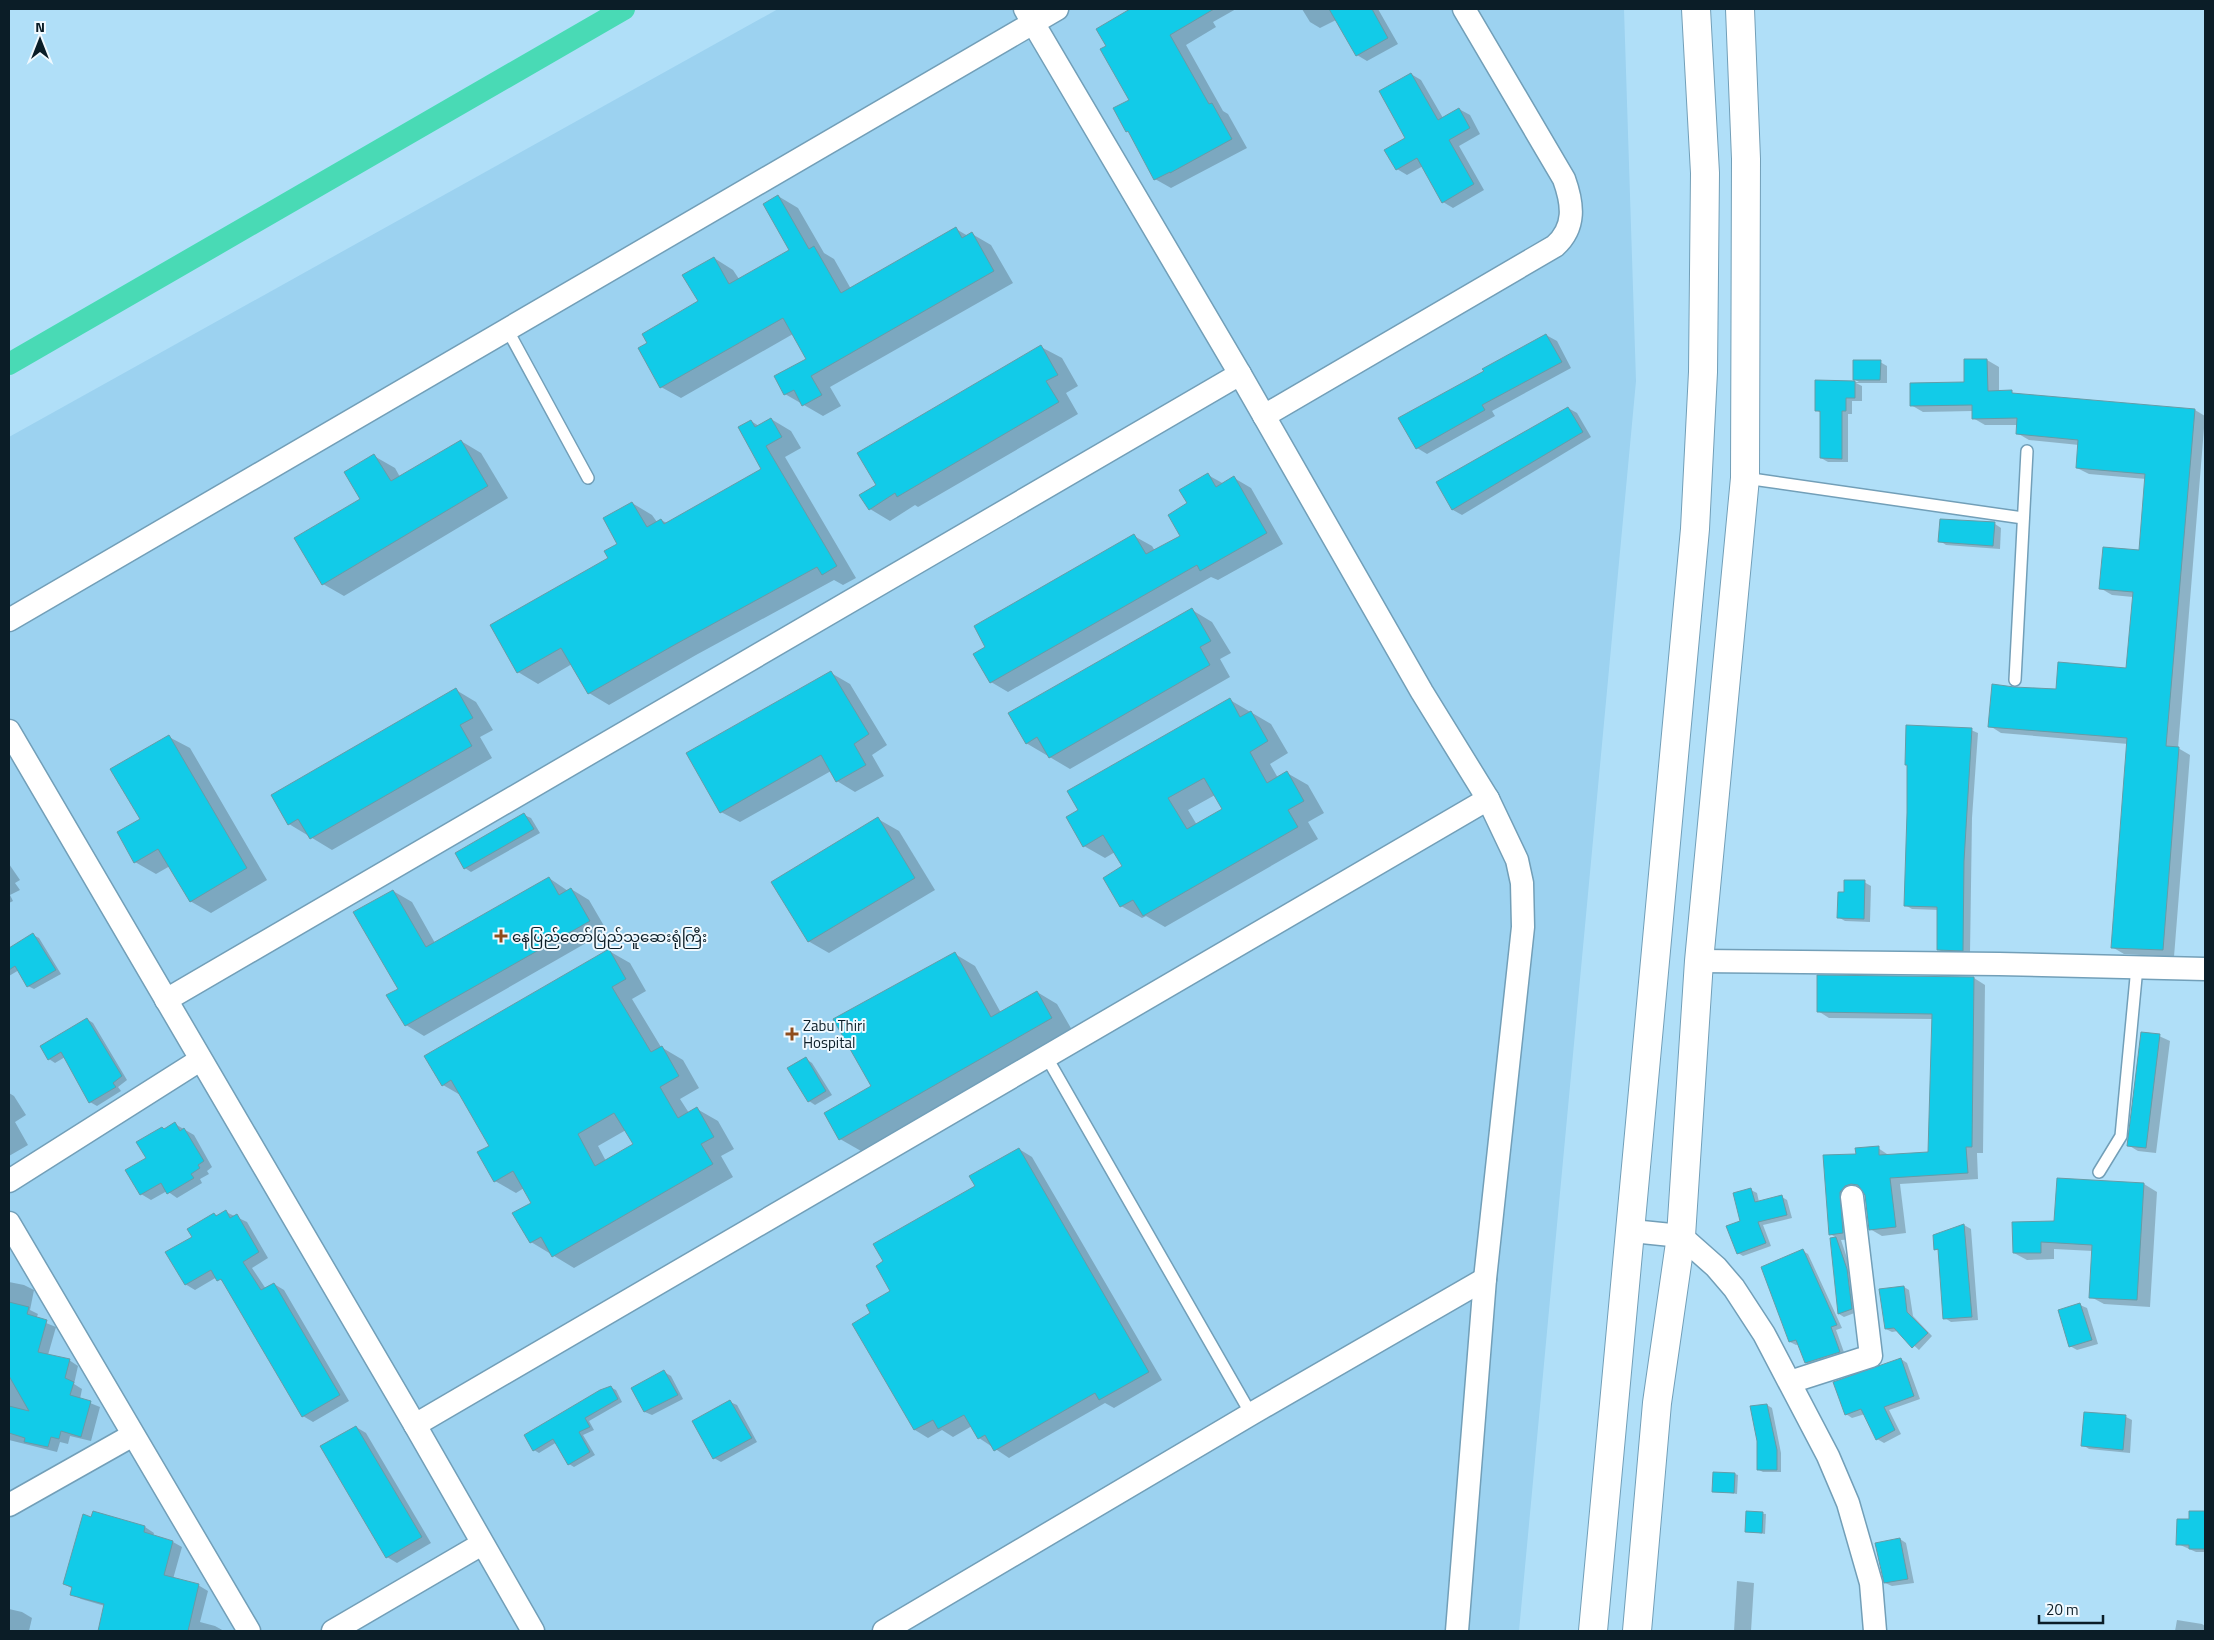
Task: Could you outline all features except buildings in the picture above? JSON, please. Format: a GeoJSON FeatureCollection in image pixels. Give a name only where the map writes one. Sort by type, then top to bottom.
{"type":"FeatureCollection","features":[{"type":"Feature","properties":{"kind":"main road"},"geometry":{"type":"LineString","coordinates":[[1593,1631],[1632,1231],[1649,1015],[1679,709],[1696,500],[1703,372],[1705,173],[1696,9]]}},
{"type":"Feature","properties":{"kind":"main road"},"geometry":{"type":"LineString","coordinates":[[1637,1631],[1657,1402],[1681,1236],[1699,961],[1745,478],[1746,159],[1740,9]]}},
{"type":"Feature","properties":{"kind":"street"},"geometry":{"type":"LineString","coordinates":[[9,620],[507,329],[1029,16],[1057,9]]}},
{"type":"Feature","properties":{"kind":"street"},"geometry":{"type":"LineString","coordinates":[[1264,416],[1555,246],[1567,233],[1571,216],[1570,201],[1564,179],[1464,9]]}},
{"type":"Feature","properties":{"kind":"street"},"geometry":{"type":"LineString","coordinates":[[1029,16],[1240,374],[1422,692],[1488,799],[1517,860],[1522,883],[1523,927],[1485,1280],[1457,1631]]}},
{"type":"Feature","properties":{"kind":"street"},"geometry":{"type":"LineString","coordinates":[[166,1000],[1240,374]]}},
{"type":"Feature","properties":{"kind":"street"},"geometry":{"type":"LineString","coordinates":[[9,731],[415,1425],[532,1631]]}},
{"type":"Feature","properties":{"kind":"street"},"geometry":{"type":"LineString","coordinates":[[415,1425],[1488,799]]}},
{"type":"Feature","properties":{"kind":"street"},"geometry":{"type":"LineString","coordinates":[[1699,961],[2205,969]]}},
{"type":"Feature","properties":{"kind":"street"},"geometry":{"type":"LineString","coordinates":[[9,1181],[200,1060]]}},
{"type":"Feature","properties":{"kind":"street"},"geometry":{"type":"LineString","coordinates":[[1790,1382],[1871,1356],[1852,1197]]}},
{"type":"Feature","properties":{"kind":"street"},"geometry":{"type":"LineString","coordinates":[[9,1223],[249,1631]]}},
{"type":"Feature","properties":{"kind":"street"},"geometry":{"type":"LineString","coordinates":[[1632,1231],[1681,1236],[1716,1267],[1734,1288],[1764,1334],[1828,1456],[1848,1503],[1871,1583],[1875,1631]]}},
{"type":"Feature","properties":{"kind":"street"},"geometry":{"type":"LineString","coordinates":[[884,1631],[1251,1414],[1485,1280]]}},
{"type":"Feature","properties":{"kind":"street"},"geometry":{"type":"LineString","coordinates":[[9,1504],[133,1435]]}},
{"type":"Feature","properties":{"kind":"street"},"geometry":{"type":"LineString","coordinates":[[333,1631],[482,1544]]}},
{"type":"Feature","properties":{"kind":"lane"},"geometry":{"type":"LineString","coordinates":[[507,329],[588,478]]}},
{"type":"Feature","properties":{"kind":"lane"},"geometry":{"type":"LineString","coordinates":[[2015,680],[2027,451]]}},
{"type":"Feature","properties":{"kind":"lane"},"geometry":{"type":"LineString","coordinates":[[1745,478],[2023,518]]}},
{"type":"Feature","properties":{"kind":"lane"},"geometry":{"type":"LineString","coordinates":[[2099,1172],[2121,1136],[2137,968]]}},
{"type":"Feature","properties":{"kind":"lane"},"geometry":{"type":"LineString","coordinates":[[1046,1056],[1251,1414]]}},
{"type":"Feature","properties":{"kind":"shaded area","name":"Zabu Thiri Hospital"},"geometry":{"type":"Polygon","coordinates":[[[778,9],[1624,9],[1636,381],[1519,1631],[9,1631],[9,437],[778,9]]]}},
{"type":"Feature","properties":{"kind":"waterway"},"geometry":{"type":"LineString","coordinates":[[9,364],[624,9]]}},
{"type":"Feature","properties":{"kind":"place","name":"နေပြည်တော်ပြည်သူဆေးရုံကြီး"},"geometry":{"type":"Point","coordinates":[501,936]}},
{"type":"Feature","properties":{"kind":"place","name":"Zabu Thiri Hospital"},"geometry":{"type":"Point","coordinates":[792,1034]}}]}
